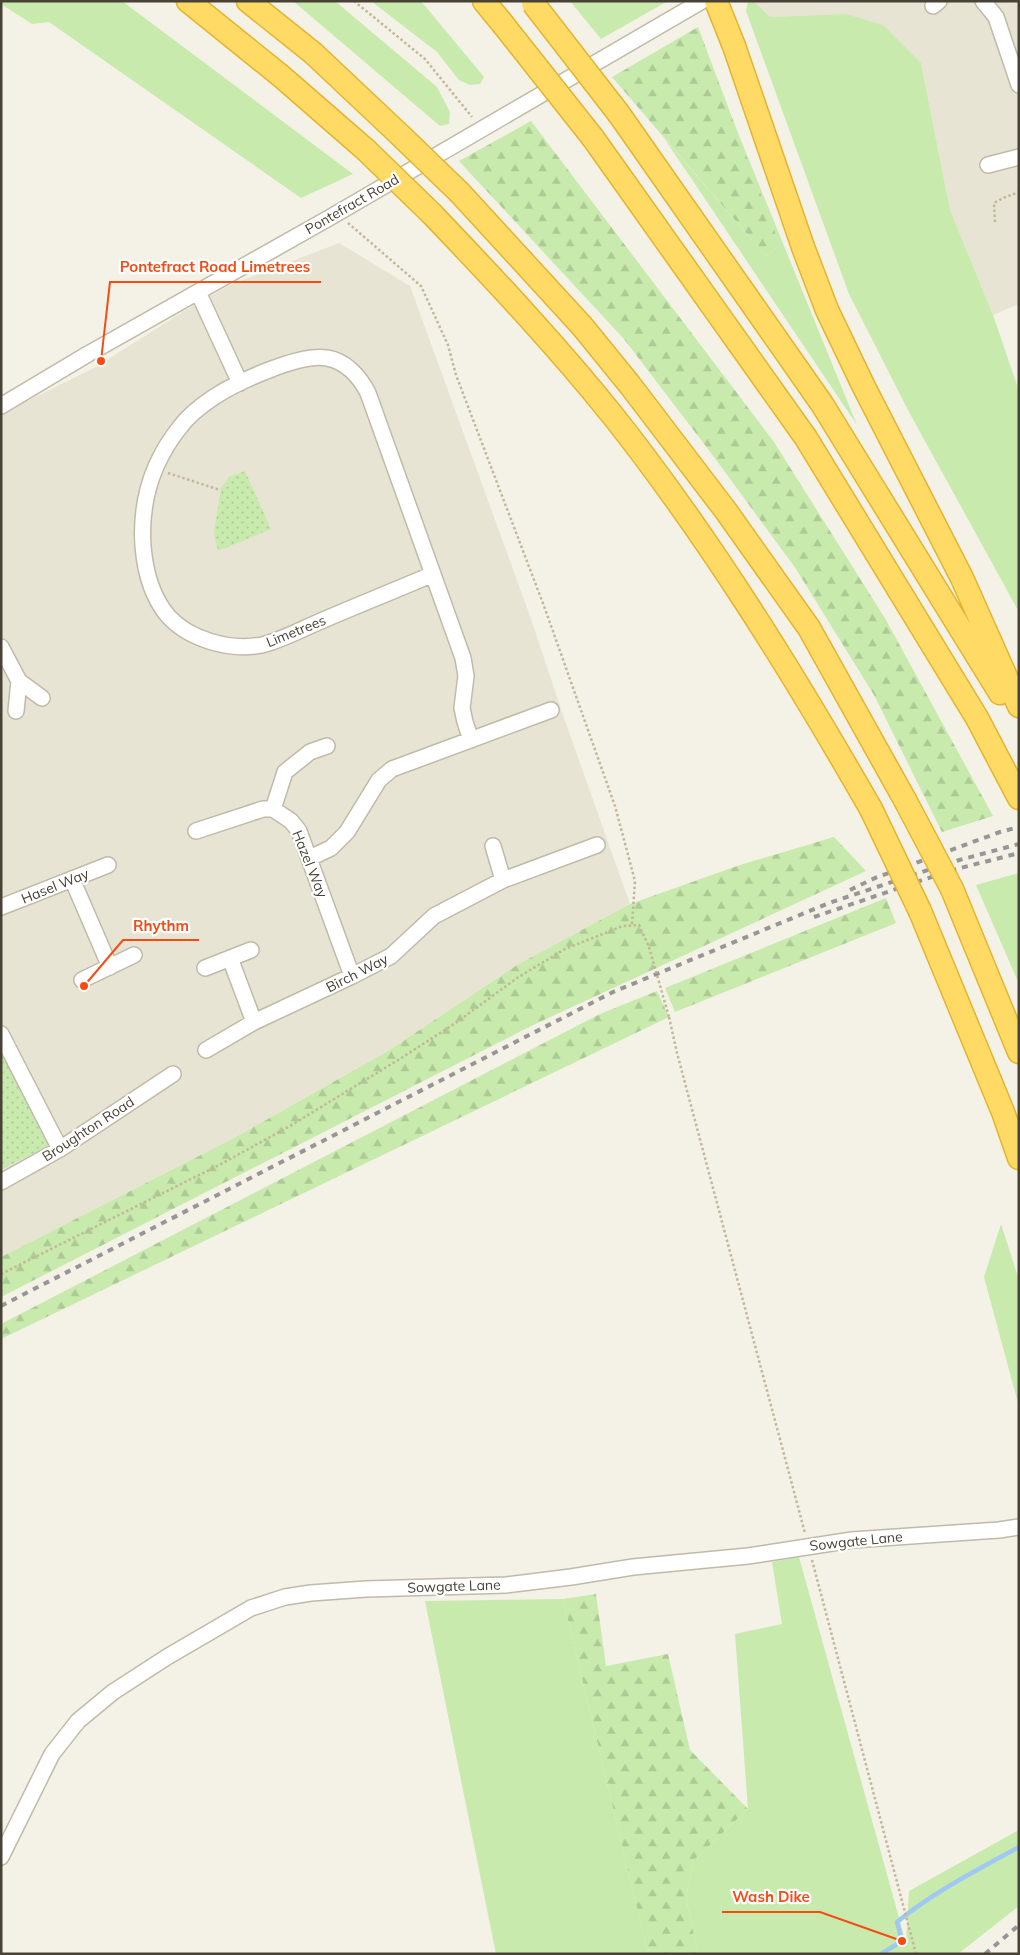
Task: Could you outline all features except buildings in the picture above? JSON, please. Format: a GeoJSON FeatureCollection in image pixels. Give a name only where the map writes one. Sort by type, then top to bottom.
{"type":"FeatureCollection","features":[{"type":"Feature","properties":{"kind":"highway"},"geometry":{"type":"LineString","coordinates":[[173,1],[241,42]]}},
{"type":"Feature","properties":{"kind":"highway"},"geometry":{"type":"LineString","coordinates":[[188,1],[241,42],[366,150],[432,214],[554,344],[614,418],[686,513],[743,595],[812,706],[871,809],[920,911],[1003,1112],[1019,1158]]}},
{"type":"Feature","properties":{"kind":"highway"},"geometry":{"type":"LineString","coordinates":[[248,1],[313,53],[460,193],[582,326],[630,385],[726,511],[809,628],[905,800],[952,889],[1019,1052]]}},
{"type":"Feature","properties":{"kind":"highway"},"geometry":{"type":"LineString","coordinates":[[484,1],[593,138],[806,438],[977,718],[1019,798]]}},
{"type":"Feature","properties":{"kind":"highway"},"geometry":{"type":"LineString","coordinates":[[716,1],[734,46],[803,247],[827,310],[863,385],[962,578],[1019,706]]}},
{"type":"Feature","properties":{"kind":"highway"},"geometry":{"type":"LineString","coordinates":[[532,2],[618,114],[822,404],[1019,720]]}},
{"type":"Feature","properties":{"kind":"street","name":"Pontefract Road"},"geometry":{"type":"LineString","coordinates":[[1,406],[88,354],[338,213],[702,1]]}},
{"type":"Feature","properties":{"kind":"street"},"geometry":{"type":"LineString","coordinates":[[983,1],[996,16],[1019,85]]}},
{"type":"Feature","properties":{"kind":"street"},"geometry":{"type":"LineString","coordinates":[[988,165],[1019,157]]}},
{"type":"Feature","properties":{"kind":"street"},"geometry":{"type":"LineString","coordinates":[[198,292],[240,383]]}},
{"type":"Feature","properties":{"kind":"street","name":"Limetrees"},"geometry":{"type":"LineString","coordinates":[[433,574],[261,645],[226,645],[188,632],[174,622],[162,608],[148,576],[144,555],[141,523],[145,501],[161,454],[181,426],[214,397],[240,383],[293,362],[312,357],[328,358],[345,366],[360,378],[368,393],[458,643],[463,658],[466,676],[462,708],[471,740]]}},
{"type":"Feature","properties":{"kind":"street"},"geometry":{"type":"LineString","coordinates":[[1,647],[19,681],[42,698]]}},
{"type":"Feature","properties":{"kind":"street"},"geometry":{"type":"LineString","coordinates":[[16,711],[19,681]]}},
{"type":"Feature","properties":{"kind":"street"},"geometry":{"type":"LineString","coordinates":[[310,858],[331,848],[347,832],[379,780],[392,769],[551,710]]}},
{"type":"Feature","properties":{"kind":"street"},"geometry":{"type":"LineString","coordinates":[[196,831],[264,808],[273,809],[285,772],[310,752],[327,746]]}},
{"type":"Feature","properties":{"kind":"street","name":"Hazel Way"},"geometry":{"type":"LineString","coordinates":[[273,809],[291,821],[298,831],[310,858],[352,976]]}},
{"type":"Feature","properties":{"kind":"street","name":"Birch Way"},"geometry":{"type":"LineString","coordinates":[[206,1050],[254,1022],[391,956],[434,916],[503,880],[597,845]]}},
{"type":"Feature","properties":{"kind":"street"},"geometry":{"type":"LineString","coordinates":[[493,846],[503,880]]}},
{"type":"Feature","properties":{"kind":"street","name":"Hasel Way"},"geometry":{"type":"LineString","coordinates":[[1,907],[108,865]]}},
{"type":"Feature","properties":{"kind":"street"},"geometry":{"type":"LineString","coordinates":[[72,879],[110,967]]}},
{"type":"Feature","properties":{"kind":"street"},"geometry":{"type":"LineString","coordinates":[[205,968],[251,950]]}},
{"type":"Feature","properties":{"kind":"street"},"geometry":{"type":"LineString","coordinates":[[82,980],[134,955]]}},
{"type":"Feature","properties":{"kind":"street"},"geometry":{"type":"LineString","coordinates":[[230,958],[254,1022]]}},
{"type":"Feature","properties":{"kind":"street"},"geometry":{"type":"LineString","coordinates":[[1,1034],[60,1150]]}},
{"type":"Feature","properties":{"kind":"street","name":"Broughton Road"},"geometry":{"type":"LineString","coordinates":[[1,1182],[60,1150],[173,1074]]}},
{"type":"Feature","properties":{"kind":"street","name":"Sowgate Lane"},"geometry":{"type":"LineString","coordinates":[[1,1856],[52,1754],[78,1720],[107,1697],[167,1657],[251,1608],[311,1593],[506,1584],[571,1577],[633,1566],[748,1556],[808,1546],[1019,1527]]}},
{"type":"Feature","properties":{"kind":"path"},"geometry":{"type":"LineString","coordinates":[[354,1],[425,59],[482,129]]}},
{"type":"Feature","properties":{"kind":"path"},"geometry":{"type":"LineString","coordinates":[[995,222],[994,203],[1019,192]]}},
{"type":"Feature","properties":{"kind":"path"},"geometry":{"type":"LineString","coordinates":[[338,213],[421,286],[448,345],[456,375],[544,606],[615,806],[635,881],[632,924]]}},
{"type":"Feature","properties":{"kind":"path"},"geometry":{"type":"LineString","coordinates":[[155,469],[220,490]]}},
{"type":"Feature","properties":{"kind":"path"},"geometry":{"type":"LineString","coordinates":[[1,1274],[224,1163],[290,1126],[457,1022],[542,962],[616,928],[632,924],[639,925],[649,947],[669,1017],[901,1899],[904,1902],[916,1954]]}},
{"type":"Feature","properties":{"kind":"shaded area"},"geometry":{"type":"Polygon","coordinates":[[[754,1],[1019,1],[1019,304],[993,315],[950,210],[921,63],[846,14],[770,17],[754,1]]]}},
{"type":"Feature","properties":{"kind":"shaded area"},"geometry":{"type":"Polygon","coordinates":[[[339,243],[410,286],[530,616],[630,904],[517,965],[388,1051],[234,1138],[1,1257],[1,416],[17,406],[94,368],[186,310],[230,285],[339,243]]]}},
{"type":"Feature","properties":{"kind":"green space"},"geometry":{"type":"Polygon","coordinates":[[[1,1],[122,1],[353,174],[301,198],[49,22],[32,24],[1,4],[1,1]]]}},
{"type":"Feature","properties":{"kind":"green space"},"geometry":{"type":"Polygon","coordinates":[[[293,1],[335,1],[437,87],[450,112],[449,124],[440,126],[293,1]]]}},
{"type":"Feature","properties":{"kind":"green space"},"geometry":{"type":"Polygon","coordinates":[[[371,1],[421,1],[484,77],[480,84],[470,85],[459,80],[437,52],[371,1]]]}},
{"type":"Feature","properties":{"kind":"green space"},"geometry":{"type":"Polygon","coordinates":[[[570,1],[668,1],[601,39],[570,1]]]}},
{"type":"Feature","properties":{"kind":"green space"},"geometry":{"type":"Polygon","coordinates":[[[748,1],[754,1],[770,17],[846,14],[883,25],[921,63],[950,210],[993,315],[1019,391],[1019,612],[909,412],[849,294],[746,11],[748,1]]]}},
{"type":"Feature","properties":{"kind":"green space"},"geometry":{"type":"Polygon","coordinates":[[[698,27],[780,245],[766,256],[612,77],[698,27]]]}},
{"type":"Feature","properties":{"kind":"green space"},"geometry":{"type":"Polygon","coordinates":[[[729,111],[857,425],[664,138],[766,256],[780,245],[729,111]]]}},
{"type":"Feature","properties":{"kind":"green space"},"geometry":{"type":"Polygon","coordinates":[[[531,121],[774,442],[886,620],[993,816],[942,832],[874,695],[796,569],[624,339],[459,161],[531,121]]]}},
{"type":"Feature","properties":{"kind":"green space"},"geometry":{"type":"Polygon","coordinates":[[[245,471],[271,529],[218,551],[214,533],[221,488],[229,477],[245,471]]]}},
{"type":"Feature","properties":{"kind":"green space"},"geometry":{"type":"Polygon","coordinates":[[[834,837],[866,871],[531,1026],[1,1297],[1,1257],[234,1138],[388,1051],[517,965],[630,904],[740,865],[834,837]]]}},
{"type":"Feature","properties":{"kind":"green space"},"geometry":{"type":"Polygon","coordinates":[[[1019,873],[1019,984],[976,885],[1019,873]]]}},
{"type":"Feature","properties":{"kind":"green space"},"geometry":{"type":"Polygon","coordinates":[[[886,898],[896,923],[675,1012],[665,988],[886,898]]]}},
{"type":"Feature","properties":{"kind":"green space"},"geometry":{"type":"Polygon","coordinates":[[[657,991],[669,1017],[1,1339],[1,1324],[600,1014],[657,991]]]}},
{"type":"Feature","properties":{"kind":"green space"},"geometry":{"type":"Polygon","coordinates":[[[1,1051],[49,1145],[1,1170],[1,1051]]]}},
{"type":"Feature","properties":{"kind":"green space"},"geometry":{"type":"Polygon","coordinates":[[[1001,1224],[1019,1280],[1019,1407],[984,1277],[1001,1224]]]}},
{"type":"Feature","properties":{"kind":"green space"},"geometry":{"type":"Polygon","coordinates":[[[799,1557],[906,1943],[909,1891],[1019,1830],[1019,1906],[958,1954],[698,1954],[686,1898],[693,1861],[748,1809],[735,1634],[782,1624],[772,1562],[799,1557]]]}},
{"type":"Feature","properties":{"kind":"green space"},"geometry":{"type":"Polygon","coordinates":[[[596,1594],[606,1666],[668,1654],[690,1750],[748,1809],[693,1861],[686,1898],[698,1954],[648,1954],[563,1599],[596,1594]]]}},
{"type":"Feature","properties":{"kind":"green space"},"geometry":{"type":"Polygon","coordinates":[[[563,1599],[648,1954],[496,1954],[425,1601],[563,1599]]]}},
{"type":"Feature","properties":{"kind":"waterway"},"geometry":{"type":"LineString","coordinates":[[881,1954],[902,1941],[897,1922],[911,1911],[941,1891],[1019,1847]]}},
{"type":"Feature","properties":{"kind":"railway"},"geometry":{"type":"LineString","coordinates":[[850,890],[875,878],[1000,832],[1019,827]]}},
{"type":"Feature","properties":{"kind":"railway"},"geometry":{"type":"LineString","coordinates":[[1,1306],[613,992],[829,903],[952,862],[1019,844]]}},
{"type":"Feature","properties":{"kind":"railway"},"geometry":{"type":"LineString","coordinates":[[814,917],[949,871],[1019,853]]}},
{"type":"Feature","properties":{"kind":"railway"},"geometry":{"type":"LineString","coordinates":[[985,1954],[1019,1925]]}},
{"type":"Feature","properties":{"kind":"place","name":"Pontefract Road Limetrees"},"geometry":{"type":"Point","coordinates":[101,361]}},
{"type":"Feature","properties":{"kind":"place","name":"Rhythm"},"geometry":{"type":"Point","coordinates":[84,986]}},
{"type":"Feature","properties":{"kind":"place","name":"Wash Dike"},"geometry":{"type":"Point","coordinates":[902,1941]}}]}
